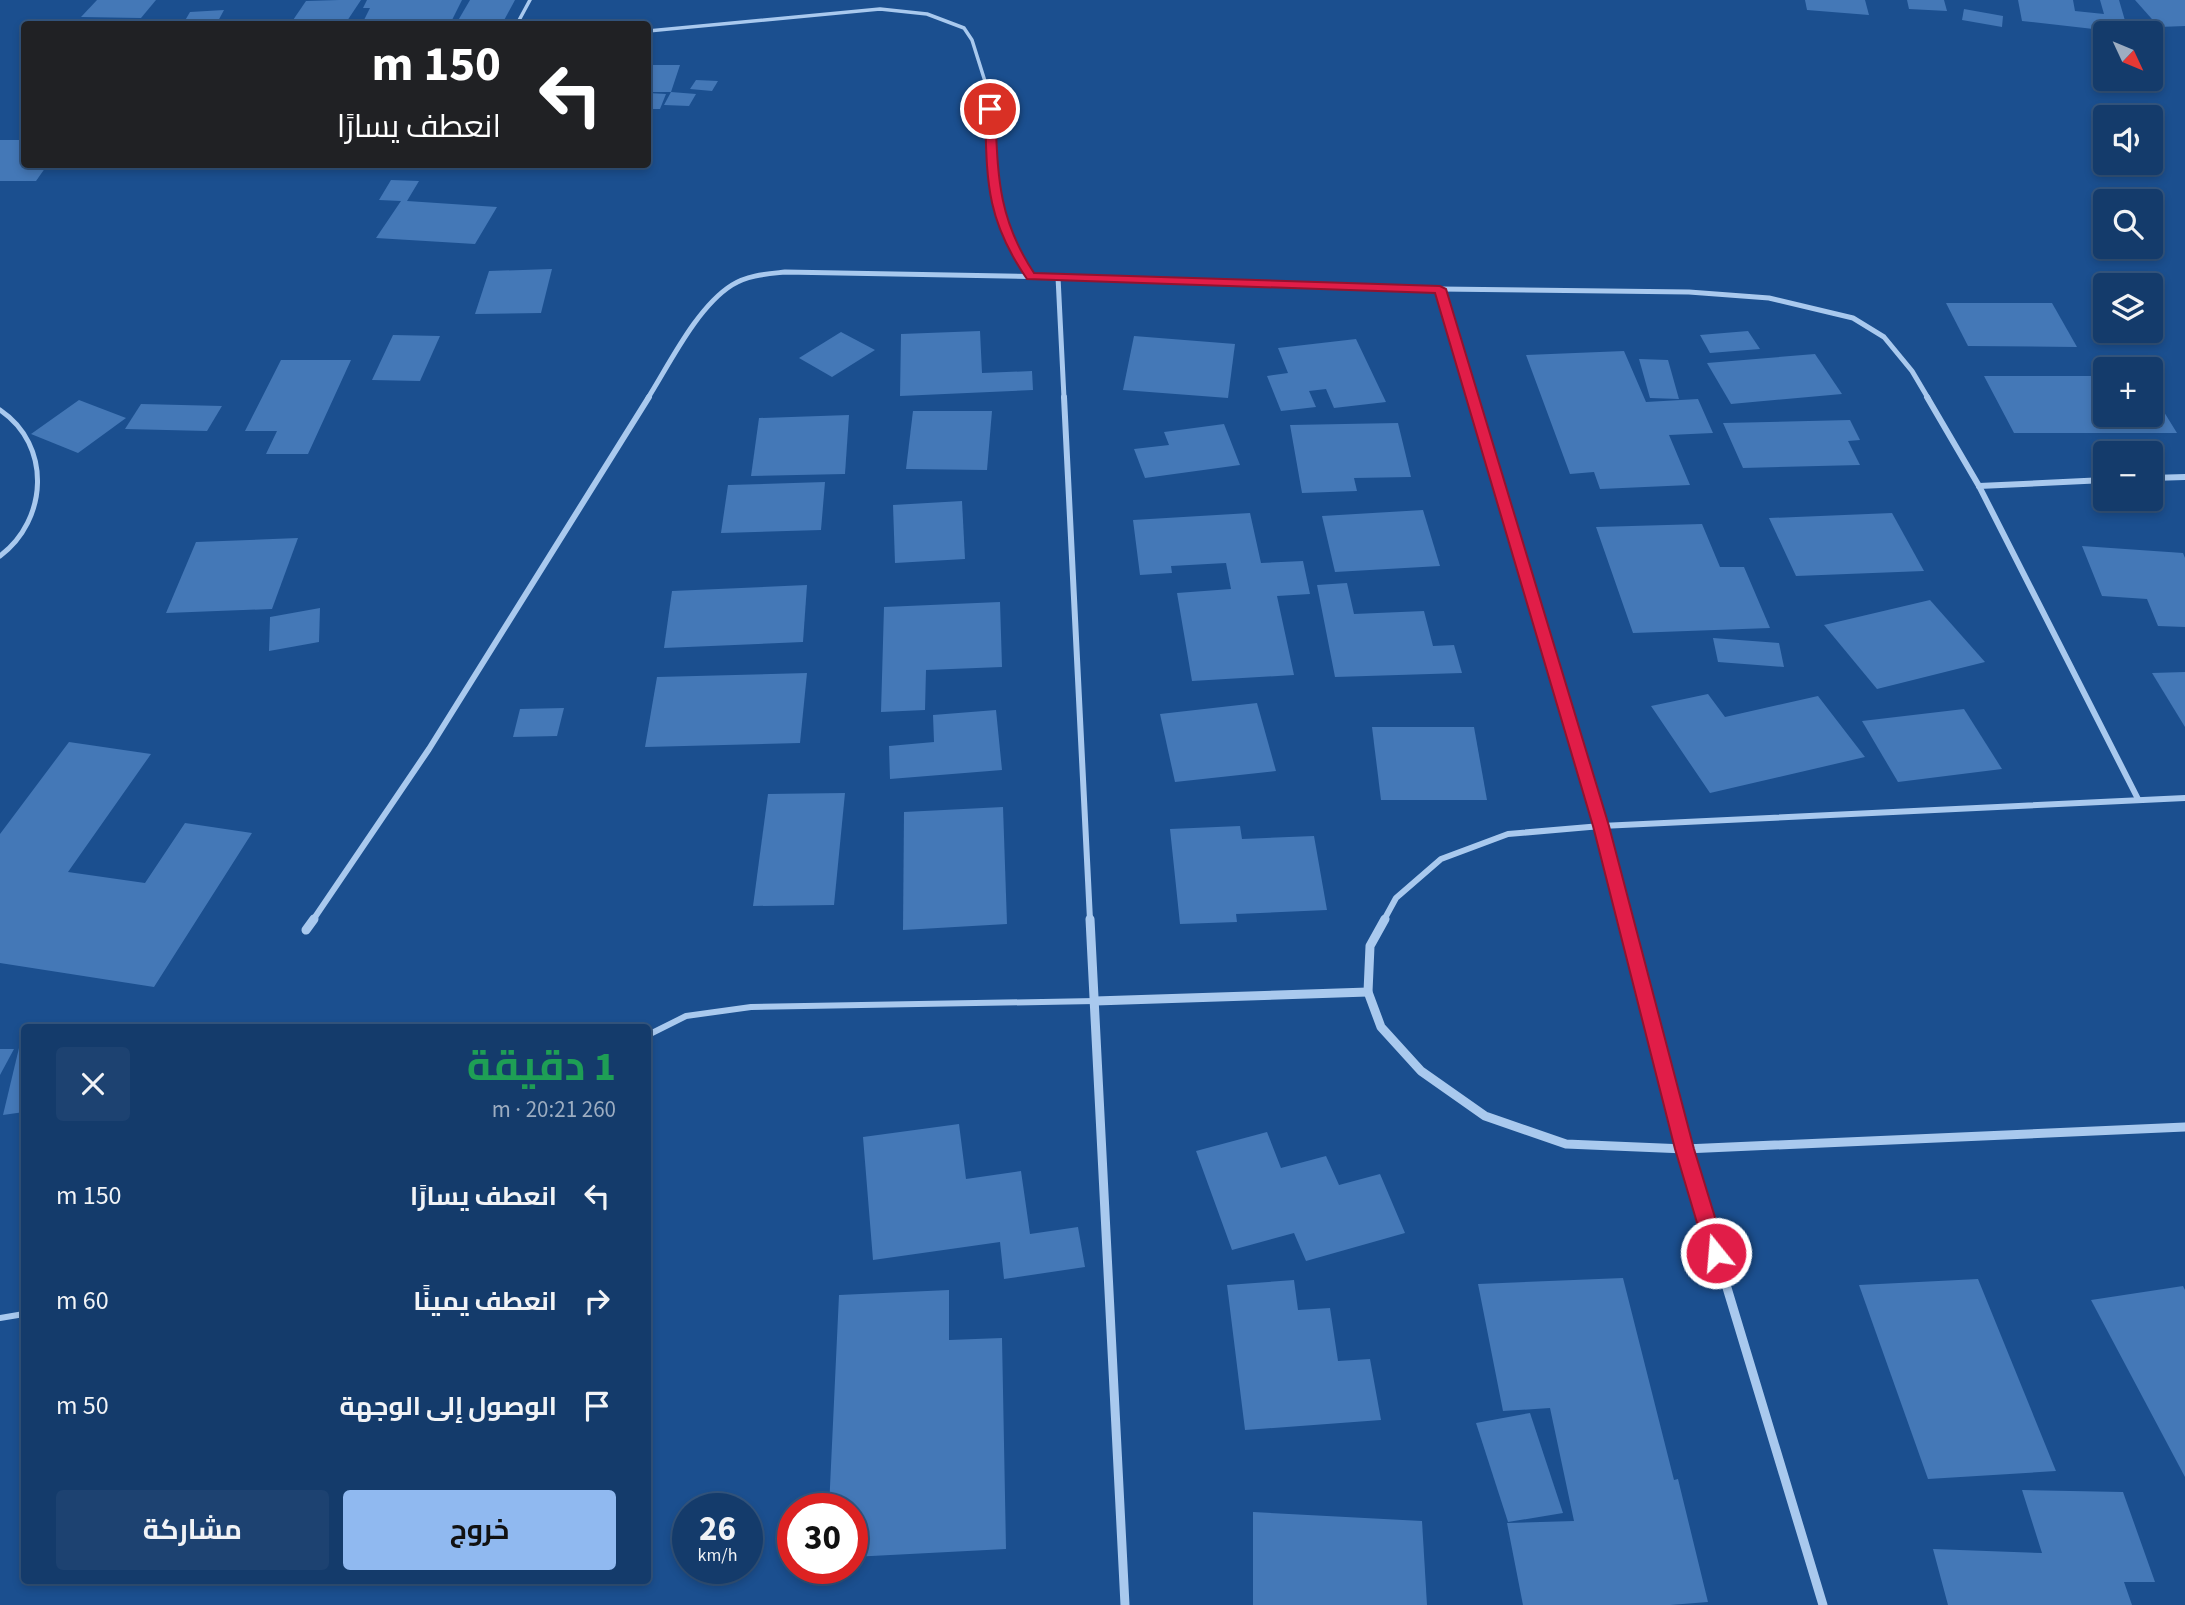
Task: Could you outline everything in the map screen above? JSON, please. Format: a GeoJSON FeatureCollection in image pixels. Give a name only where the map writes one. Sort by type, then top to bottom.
{"type":"FeatureCollection","features":[{"type":"Feature","properties":{"kind":"street"},"geometry":{"type":"LineString","coordinates":[[306,930],[429,749],[620,441],[709,304],[733,284],[756,275],[786,272],[1703,293],[1769,298],[1853,318],[1884,337],[1912,371],[1979,486],[2138,799]]}},
{"type":"Feature","properties":{"kind":"street"},"geometry":{"type":"LineString","coordinates":[[1058,277],[1125,1605]]}},
{"type":"Feature","properties":{"kind":"street"},"geometry":{"type":"LineString","coordinates":[[1440,289],[1601,826],[1685,1149],[1823,1605]]}},
{"type":"Feature","properties":{"kind":"street"},"geometry":{"type":"LineString","coordinates":[[2163,478],[2185,477]]}},
{"type":"Feature","properties":{"kind":"street"},"geometry":{"type":"LineString","coordinates":[[1979,486],[2093,481]]}},
{"type":"Feature","properties":{"kind":"street"},"geometry":{"type":"LineString","coordinates":[[2185,798],[1601,826],[1508,834],[1441,859],[1396,898],[1370,946],[1368,992],[1381,1027],[1421,1071],[1485,1116],[1566,1143],[1685,1149],[2185,1127]]}},
{"type":"Feature","properties":{"kind":"street"},"geometry":{"type":"LineString","coordinates":[[1095,1001],[1368,992]]}},
{"type":"Feature","properties":{"kind":"lane"},"geometry":{"type":"LineString","coordinates":[[519,21],[530,0]]}},
{"type":"Feature","properties":{"kind":"lane"},"geometry":{"type":"LineString","coordinates":[[651,32],[880,9],[927,14],[964,28],[972,40],[989,94],[991,156],[999,217],[1011,246],[1031,276]]}},
{"type":"Feature","properties":{"kind":"lane"},"geometry":{"type":"LineString","coordinates":[[0,410],[24,431],[33,456],[39,493],[29,522],[0,556]]}},
{"type":"Feature","properties":{"kind":"lane"},"geometry":{"type":"LineString","coordinates":[[651,1034],[687,1016],[751,1007],[1095,1001]]}},
{"type":"Feature","properties":{"kind":"lane"},"geometry":{"type":"LineString","coordinates":[[0,1318],[21,1314]]}},
{"type":"Feature","properties":{"kind":"building"},"geometry":{"type":"Polygon","coordinates":[[[97,0],[156,0],[141,18],[81,17],[97,0]]]}},
{"type":"Feature","properties":{"kind":"building"},"geometry":{"type":"Polygon","coordinates":[[[361,0],[347,21],[292,21],[306,1],[361,0]]]}},
{"type":"Feature","properties":{"kind":"building"},"geometry":{"type":"Polygon","coordinates":[[[367,0],[462,0],[452,21],[364,21],[370,8],[363,8],[367,0]]]}},
{"type":"Feature","properties":{"kind":"building"},"geometry":{"type":"Polygon","coordinates":[[[470,0],[515,0],[504,21],[458,21],[470,0]]]}},
{"type":"Feature","properties":{"kind":"building"},"geometry":{"type":"Polygon","coordinates":[[[1805,0],[1865,0],[1869,15],[1807,10],[1805,0]]]}},
{"type":"Feature","properties":{"kind":"building"},"geometry":{"type":"Polygon","coordinates":[[[1907,0],[1944,0],[1947,11],[1909,9],[1907,0]]]}},
{"type":"Feature","properties":{"kind":"building"},"geometry":{"type":"Polygon","coordinates":[[[2018,0],[2073,0],[2075,11],[2104,14],[2100,0],[2119,0],[2125,21],[2093,21],[2093,29],[2022,21],[2018,0]]]}},
{"type":"Feature","properties":{"kind":"building"},"geometry":{"type":"Polygon","coordinates":[[[2135,0],[2185,0],[2185,26],[2163,27],[2163,21],[2154,21],[2135,0]]]}},
{"type":"Feature","properties":{"kind":"building"},"geometry":{"type":"Polygon","coordinates":[[[1964,9],[2003,16],[2002,27],[1962,20],[1964,9]]]}},
{"type":"Feature","properties":{"kind":"building"},"geometry":{"type":"Polygon","coordinates":[[[224,10],[218,21],[185,21],[190,12],[224,10]]]}},
{"type":"Feature","properties":{"kind":"building"},"geometry":{"type":"Polygon","coordinates":[[[651,65],[680,65],[671,92],[651,92],[651,65]]]}},
{"type":"Feature","properties":{"kind":"building"},"geometry":{"type":"Polygon","coordinates":[[[696,80],[718,81],[712,91],[690,89],[696,80]]]}},
{"type":"Feature","properties":{"kind":"building"},"geometry":{"type":"Polygon","coordinates":[[[671,92],[696,94],[689,106],[664,105],[671,92]]]}},
{"type":"Feature","properties":{"kind":"building"},"geometry":{"type":"Polygon","coordinates":[[[651,93],[666,94],[660,109],[651,109],[651,93]]]}},
{"type":"Feature","properties":{"kind":"building"},"geometry":{"type":"Polygon","coordinates":[[[0,140],[21,140],[21,168],[45,168],[36,181],[0,181],[0,140]]]}},
{"type":"Feature","properties":{"kind":"building"},"geometry":{"type":"Polygon","coordinates":[[[391,180],[419,181],[407,201],[497,207],[475,244],[376,238],[401,201],[379,200],[391,180]]]}},
{"type":"Feature","properties":{"kind":"building"},"geometry":{"type":"Polygon","coordinates":[[[552,269],[541,313],[475,314],[489,271],[552,269]]]}},
{"type":"Feature","properties":{"kind":"building"},"geometry":{"type":"Polygon","coordinates":[[[1946,303],[2052,303],[2077,347],[1968,346],[1946,303]]]}},
{"type":"Feature","properties":{"kind":"building"},"geometry":{"type":"Polygon","coordinates":[[[980,331],[982,373],[1032,371],[1033,390],[900,396],[901,334],[980,331]]]}},
{"type":"Feature","properties":{"kind":"building"},"geometry":{"type":"Polygon","coordinates":[[[1748,331],[1760,349],[1710,353],[1700,335],[1748,331]]]}},
{"type":"Feature","properties":{"kind":"building"},"geometry":{"type":"Polygon","coordinates":[[[841,332],[875,350],[832,377],[799,358],[841,332]]]}},
{"type":"Feature","properties":{"kind":"building"},"geometry":{"type":"Polygon","coordinates":[[[393,335],[440,336],[420,381],[372,380],[393,335]]]}},
{"type":"Feature","properties":{"kind":"building"},"geometry":{"type":"Polygon","coordinates":[[[1134,336],[1235,344],[1228,398],[1123,390],[1134,336]]]}},
{"type":"Feature","properties":{"kind":"building"},"geometry":{"type":"Polygon","coordinates":[[[1356,339],[1386,402],[1334,408],[1326,389],[1309,391],[1316,407],[1281,411],[1267,376],[1288,373],[1278,348],[1356,339]]]}},
{"type":"Feature","properties":{"kind":"building"},"geometry":{"type":"Polygon","coordinates":[[[1624,351],[1646,402],[1698,399],[1713,433],[1669,435],[1690,485],[1600,489],[1594,472],[1570,474],[1526,355],[1624,351]]]}},
{"type":"Feature","properties":{"kind":"building"},"geometry":{"type":"Polygon","coordinates":[[[1815,354],[1842,394],[1731,404],[1707,363],[1815,354]]]}},
{"type":"Feature","properties":{"kind":"building"},"geometry":{"type":"Polygon","coordinates":[[[1639,359],[1668,360],[1679,399],[1650,398],[1639,359]]]}},
{"type":"Feature","properties":{"kind":"building"},"geometry":{"type":"Polygon","coordinates":[[[281,360],[351,360],[308,454],[266,454],[277,431],[245,431],[281,360]]]}},
{"type":"Feature","properties":{"kind":"building"},"geometry":{"type":"Polygon","coordinates":[[[1984,376],[2093,376],[2093,427],[2163,427],[2163,410],[2177,433],[2014,433],[1984,376]]]}},
{"type":"Feature","properties":{"kind":"building"},"geometry":{"type":"Polygon","coordinates":[[[79,400],[126,418],[78,453],[31,434],[79,400]]]}},
{"type":"Feature","properties":{"kind":"building"},"geometry":{"type":"Polygon","coordinates":[[[141,404],[222,406],[207,431],[125,429],[141,404]]]}},
{"type":"Feature","properties":{"kind":"building"},"geometry":{"type":"Polygon","coordinates":[[[913,411],[992,411],[987,470],[906,469],[913,411]]]}},
{"type":"Feature","properties":{"kind":"building"},"geometry":{"type":"Polygon","coordinates":[[[849,415],[845,474],[751,476],[759,418],[849,415]]]}},
{"type":"Feature","properties":{"kind":"building"},"geometry":{"type":"Polygon","coordinates":[[[1850,420],[1860,440],[1848,441],[1860,465],[1743,468],[1723,423],[1850,420]]]}},
{"type":"Feature","properties":{"kind":"building"},"geometry":{"type":"Polygon","coordinates":[[[1398,423],[1411,477],[1354,478],[1357,491],[1302,493],[1290,425],[1398,423]]]}},
{"type":"Feature","properties":{"kind":"building"},"geometry":{"type":"Polygon","coordinates":[[[1224,424],[1240,465],[1145,478],[1134,449],[1169,445],[1164,432],[1224,424]]]}},
{"type":"Feature","properties":{"kind":"building"},"geometry":{"type":"Polygon","coordinates":[[[825,482],[821,530],[721,533],[728,485],[825,482]]]}},
{"type":"Feature","properties":{"kind":"building"},"geometry":{"type":"Polygon","coordinates":[[[962,501],[965,559],[895,563],[893,505],[962,501]]]}},
{"type":"Feature","properties":{"kind":"building"},"geometry":{"type":"Polygon","coordinates":[[[1423,510],[1440,566],[1335,572],[1322,516],[1423,510]]]}},
{"type":"Feature","properties":{"kind":"building"},"geometry":{"type":"Polygon","coordinates":[[[1250,513],[1261,563],[1303,561],[1310,594],[1277,596],[1294,675],[1192,681],[1177,593],[1231,589],[1226,563],[1171,566],[1172,573],[1140,575],[1133,520],[1250,513]]]}},
{"type":"Feature","properties":{"kind":"building"},"geometry":{"type":"Polygon","coordinates":[[[1892,513],[1924,571],[1796,576],[1769,518],[1892,513]]]}},
{"type":"Feature","properties":{"kind":"building"},"geometry":{"type":"Polygon","coordinates":[[[1702,524],[1720,567],[1744,567],[1770,628],[1633,633],[1596,527],[1702,524]]]}},
{"type":"Feature","properties":{"kind":"building"},"geometry":{"type":"Polygon","coordinates":[[[298,538],[272,609],[166,613],[196,542],[298,538]]]}},
{"type":"Feature","properties":{"kind":"building"},"geometry":{"type":"Polygon","coordinates":[[[2082,546],[2183,553],[2185,627],[2158,626],[2147,599],[2102,596],[2082,546]]]}},
{"type":"Feature","properties":{"kind":"building"},"geometry":{"type":"Polygon","coordinates":[[[1347,583],[1354,614],[1424,611],[1433,646],[1454,645],[1462,673],[1335,677],[1317,585],[1347,583]]]}},
{"type":"Feature","properties":{"kind":"building"},"geometry":{"type":"Polygon","coordinates":[[[807,585],[803,642],[664,648],[672,591],[807,585]]]}},
{"type":"Feature","properties":{"kind":"building"},"geometry":{"type":"Polygon","coordinates":[[[1930,600],[1985,662],[1877,689],[1824,625],[1930,600]]]}},
{"type":"Feature","properties":{"kind":"building"},"geometry":{"type":"Polygon","coordinates":[[[1000,602],[1002,667],[926,670],[925,710],[881,712],[884,607],[1000,602]]]}},
{"type":"Feature","properties":{"kind":"building"},"geometry":{"type":"Polygon","coordinates":[[[320,608],[319,642],[269,651],[270,617],[320,608]]]}},
{"type":"Feature","properties":{"kind":"building"},"geometry":{"type":"Polygon","coordinates":[[[1713,638],[1779,643],[1784,667],[1718,662],[1713,638]]]}},
{"type":"Feature","properties":{"kind":"building"},"geometry":{"type":"Polygon","coordinates":[[[2185,672],[2185,727],[2152,673],[2185,672]]]}},
{"type":"Feature","properties":{"kind":"building"},"geometry":{"type":"Polygon","coordinates":[[[807,673],[800,743],[645,747],[657,677],[807,673]]]}},
{"type":"Feature","properties":{"kind":"building"},"geometry":{"type":"Polygon","coordinates":[[[1708,694],[1725,717],[1818,696],[1865,757],[1710,793],[1651,706],[1708,694]]]}},
{"type":"Feature","properties":{"kind":"building"},"geometry":{"type":"Polygon","coordinates":[[[1257,703],[1276,771],[1175,782],[1160,714],[1257,703]]]}},
{"type":"Feature","properties":{"kind":"building"},"geometry":{"type":"Polygon","coordinates":[[[564,708],[557,736],[513,737],[520,709],[564,708]]]}},
{"type":"Feature","properties":{"kind":"building"},"geometry":{"type":"Polygon","coordinates":[[[1964,709],[2002,769],[1898,782],[1862,721],[1964,709]]]}},
{"type":"Feature","properties":{"kind":"building"},"geometry":{"type":"Polygon","coordinates":[[[996,710],[1002,770],[890,779],[889,746],[934,742],[933,715],[996,710]]]}},
{"type":"Feature","properties":{"kind":"building"},"geometry":{"type":"Polygon","coordinates":[[[1372,727],[1474,727],[1487,800],[1381,800],[1372,727]]]}},
{"type":"Feature","properties":{"kind":"building"},"geometry":{"type":"Polygon","coordinates":[[[69,742],[151,754],[68,872],[145,883],[185,823],[252,833],[154,987],[0,963],[0,834],[69,742]]]}},
{"type":"Feature","properties":{"kind":"building"},"geometry":{"type":"Polygon","coordinates":[[[845,793],[834,905],[753,906],[768,794],[845,793]]]}},
{"type":"Feature","properties":{"kind":"building"},"geometry":{"type":"Polygon","coordinates":[[[1003,807],[1007,924],[903,930],[904,812],[1003,807]]]}},
{"type":"Feature","properties":{"kind":"building"},"geometry":{"type":"Polygon","coordinates":[[[1240,826],[1242,839],[1314,836],[1327,910],[1236,914],[1237,922],[1180,924],[1170,829],[1240,826]]]}},
{"type":"Feature","properties":{"kind":"building"},"geometry":{"type":"Polygon","coordinates":[[[19,1048],[21,1112],[3,1115],[19,1048]]]}},
{"type":"Feature","properties":{"kind":"building"},"geometry":{"type":"Polygon","coordinates":[[[0,1049],[14,1049],[0,1075],[0,1049]]]}},
{"type":"Feature","properties":{"kind":"building"},"geometry":{"type":"Polygon","coordinates":[[[959,1124],[966,1179],[1021,1171],[1030,1234],[1078,1227],[1085,1267],[1004,1279],[1000,1242],[873,1260],[863,1137],[959,1124]]]}},
{"type":"Feature","properties":{"kind":"building"},"geometry":{"type":"Polygon","coordinates":[[[1267,1132],[1281,1168],[1326,1156],[1339,1185],[1380,1174],[1405,1233],[1306,1261],[1294,1233],[1232,1250],[1196,1151],[1267,1132]]]}},
{"type":"Feature","properties":{"kind":"building"},"geometry":{"type":"Polygon","coordinates":[[[1623,1278],[1674,1480],[1678,1479],[1708,1602],[1670,1605],[1523,1605],[1507,1523],[1574,1521],[1550,1408],[1503,1411],[1478,1284],[1623,1278]]]}},
{"type":"Feature","properties":{"kind":"building"},"geometry":{"type":"Polygon","coordinates":[[[1978,1279],[2056,1471],[1928,1479],[1859,1285],[1978,1279]]]}},
{"type":"Feature","properties":{"kind":"building"},"geometry":{"type":"Polygon","coordinates":[[[1294,1280],[1298,1310],[1330,1308],[1338,1361],[1370,1359],[1381,1420],[1245,1430],[1227,1285],[1294,1280]]]}},
{"type":"Feature","properties":{"kind":"building"},"geometry":{"type":"Polygon","coordinates":[[[2183,1286],[2185,1290],[2185,1477],[2091,1300],[2183,1286]]]}},
{"type":"Feature","properties":{"kind":"building"},"geometry":{"type":"Polygon","coordinates":[[[949,1290],[949,1340],[1002,1338],[1006,1549],[868,1556],[868,1493],[830,1493],[839,1295],[949,1290]]]}},
{"type":"Feature","properties":{"kind":"building"},"geometry":{"type":"Polygon","coordinates":[[[1530,1413],[1563,1513],[1508,1522],[1476,1423],[1530,1413]]]}},
{"type":"Feature","properties":{"kind":"building"},"geometry":{"type":"Polygon","coordinates":[[[2022,1490],[2123,1492],[2155,1582],[2124,1582],[2132,1605],[1948,1605],[1933,1549],[2042,1553],[2022,1490]]]}},
{"type":"Feature","properties":{"kind":"building"},"geometry":{"type":"Polygon","coordinates":[[[1253,1512],[1422,1521],[1427,1605],[1253,1605],[1253,1512]]]}},
{"type":"Feature","properties":{"kind":"route"},"geometry":{"type":"LineString","coordinates":[[990,109],[993,186],[999,217],[1011,246],[1031,276],[1440,289],[1601,826],[1685,1149],[1716,1253]]}}]}
